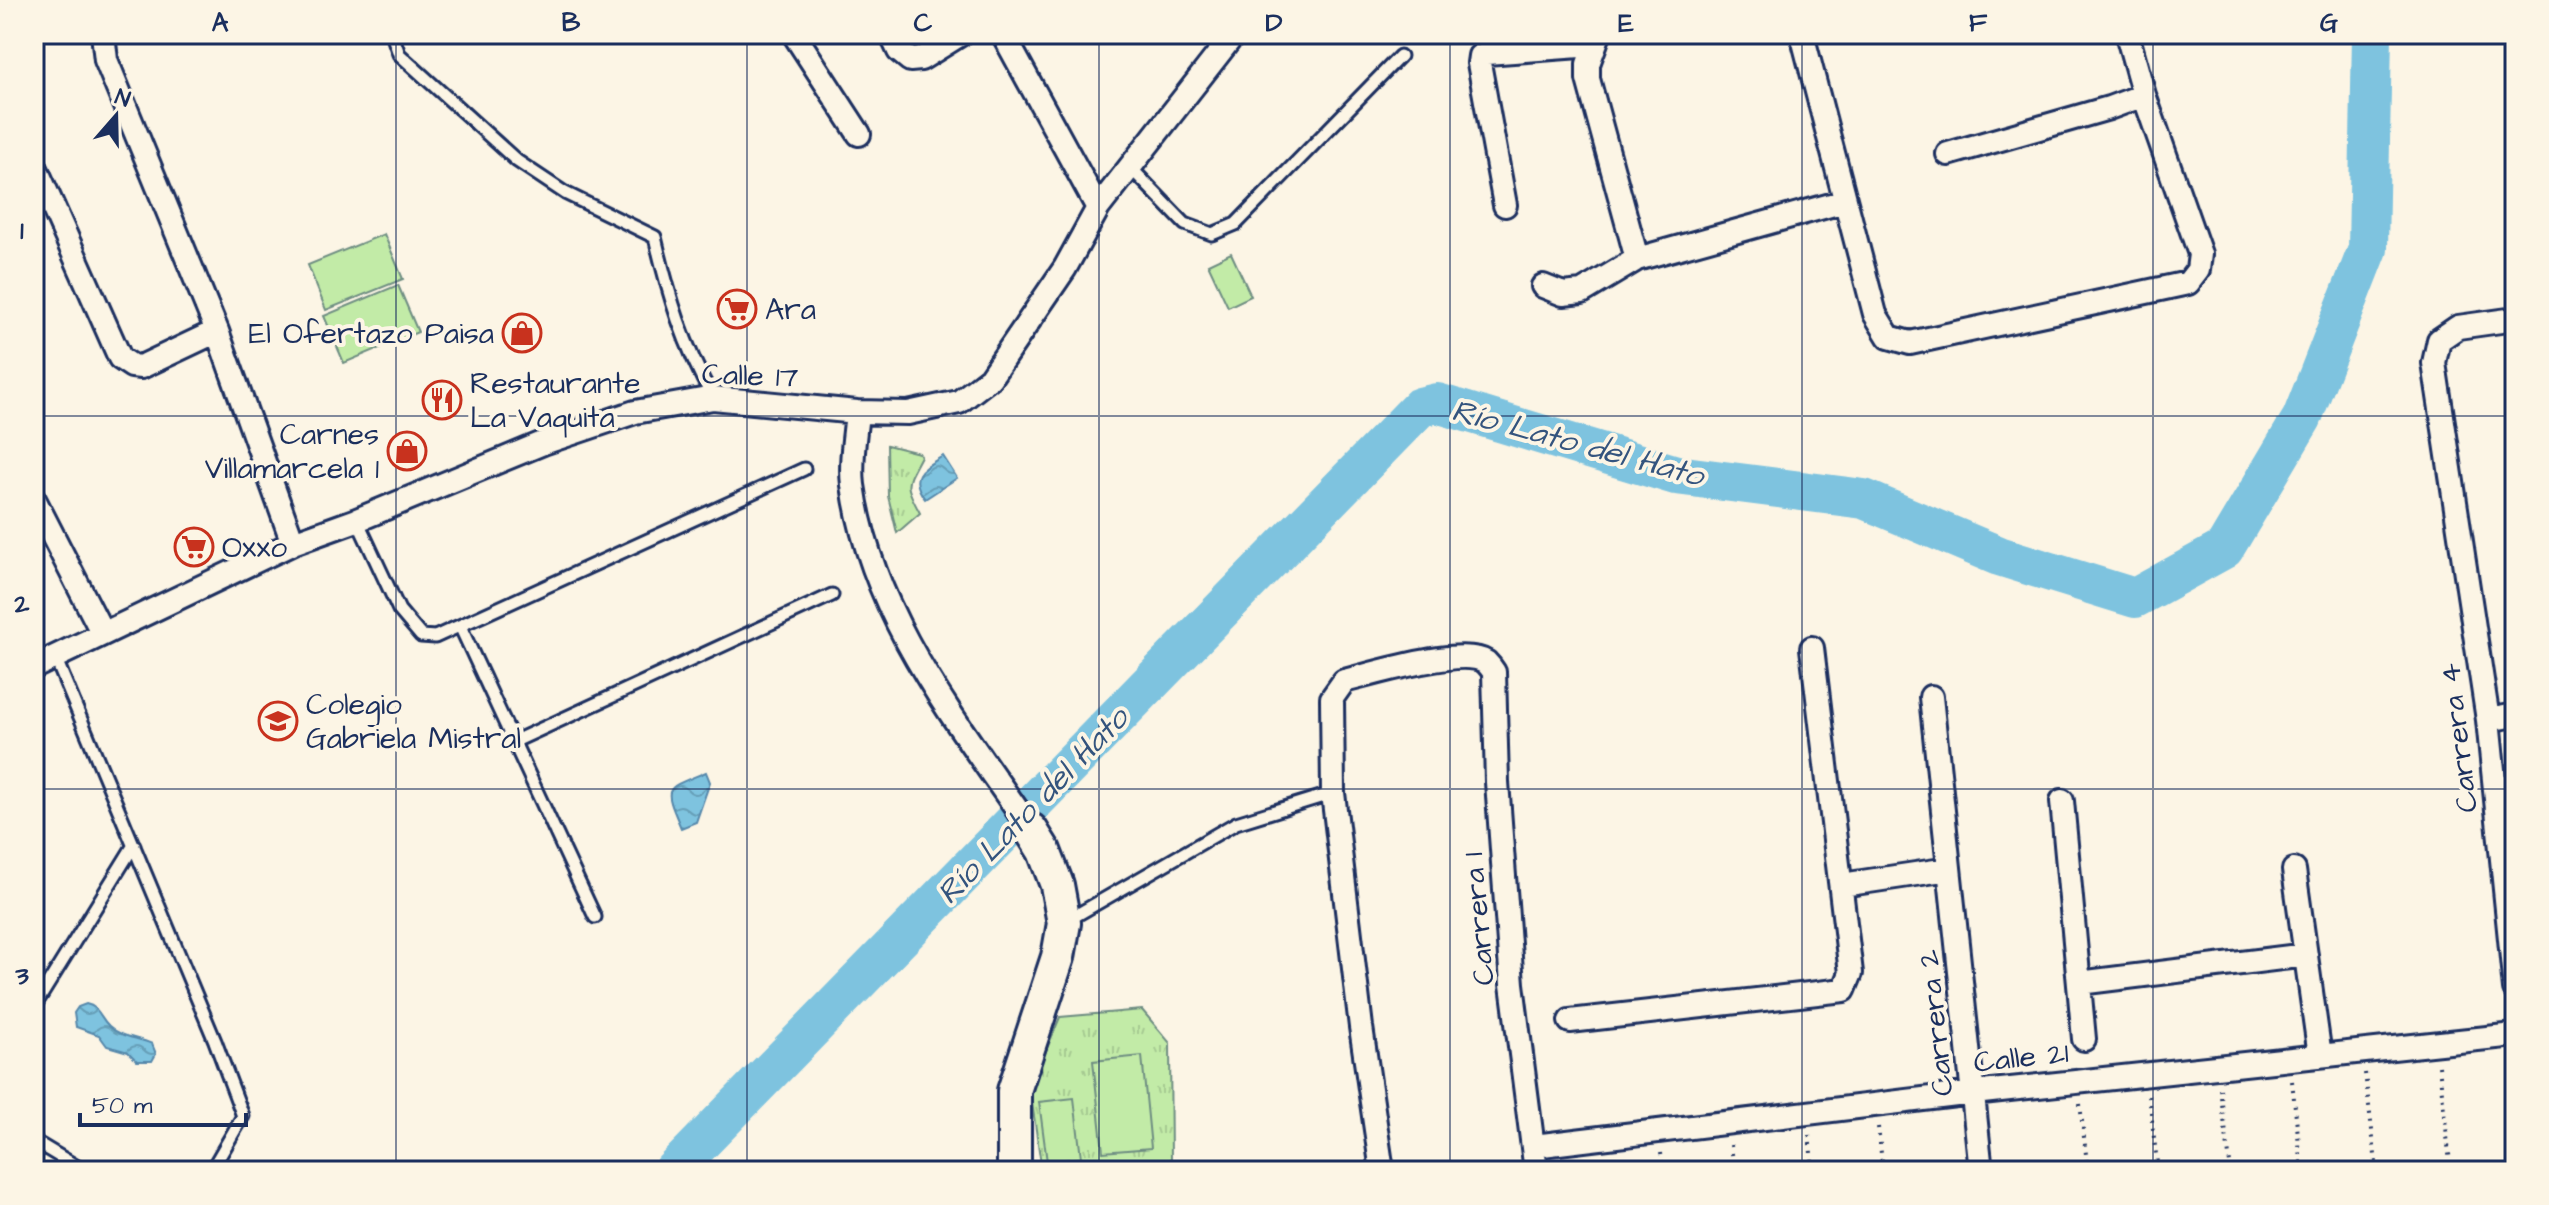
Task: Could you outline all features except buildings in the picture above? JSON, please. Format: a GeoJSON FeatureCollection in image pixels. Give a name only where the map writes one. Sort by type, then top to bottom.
{"type":"FeatureCollection","features":[{"type":"Feature","properties":{"kind":"street"},"geometry":{"type":"LineString","coordinates":[[103,34],[106,60],[217,331],[293,543]]}},
{"type":"Feature","properties":{"kind":"street"},"geometry":{"type":"LineString","coordinates":[[794,34],[859,134]]}},
{"type":"Feature","properties":{"kind":"street"},"geometry":{"type":"LineString","coordinates":[[891,34],[899,51],[910,60],[921,59],[961,34]]}},
{"type":"Feature","properties":{"kind":"street"},"geometry":{"type":"LineString","coordinates":[[1003,34],[1098,208]]}},
{"type":"Feature","properties":{"kind":"street"},"geometry":{"type":"LineString","coordinates":[[1802,34],[1875,314],[1889,337],[1910,343],[2188,283],[2198,270],[2200,254],[2144,95],[2127,34]]}},
{"type":"Feature","properties":{"kind":"street","name":"Calle 17"},"geometry":{"type":"LineString","coordinates":[[34,667],[293,543],[357,520],[543,443],[635,412],[713,398],[857,412],[908,413],[959,402],[990,378],[1065,268],[1098,208],[1226,38]]}},
{"type":"Feature","properties":{"kind":"street"},"geometry":{"type":"LineString","coordinates":[[1597,38],[1588,64],[1588,79],[1637,259]]}},
{"type":"Feature","properties":{"kind":"street"},"geometry":{"type":"LineString","coordinates":[[1505,205],[1480,56],[1580,46],[1597,38]]}},
{"type":"Feature","properties":{"kind":"street"},"geometry":{"type":"LineString","coordinates":[[1948,154],[2144,95]]}},
{"type":"Feature","properties":{"kind":"street"},"geometry":{"type":"LineString","coordinates":[[34,164],[120,358],[132,366],[141,367],[217,331]]}},
{"type":"Feature","properties":{"kind":"street"},"geometry":{"type":"LineString","coordinates":[[1543,286],[1563,294],[1582,292],[1637,259],[1845,201]]}},
{"type":"Feature","properties":{"kind":"street","name":"Carrera 4"},"geometry":{"type":"LineString","coordinates":[[2515,319],[2458,327],[2439,340],[2434,363],[2488,720],[2515,989]]}},
{"type":"Feature","properties":{"kind":"street"},"geometry":{"type":"LineString","coordinates":[[857,412],[853,482],[872,562],[905,640],[1031,830],[1044,851],[1057,885],[1064,923],[1058,957],[1014,1091],[1014,1171]]}},
{"type":"Feature","properties":{"kind":"street"},"geometry":{"type":"LineString","coordinates":[[34,499],[103,634]]}},
{"type":"Feature","properties":{"kind":"street"},"geometry":{"type":"LineString","coordinates":[[1570,1021],[1844,990],[1850,982],[1842,885],[1812,648]]}},
{"type":"Feature","properties":{"kind":"street","name":"Carrera 1"},"geometry":{"type":"LineString","coordinates":[[1333,793],[1332,698],[1344,681],[1439,659],[1462,656],[1487,662],[1494,672],[1497,782],[1512,984],[1536,1171]]}},
{"type":"Feature","properties":{"kind":"street","name":"Carrera 2"},"geometry":{"type":"LineString","coordinates":[[1931,697],[1981,1171]]}},
{"type":"Feature","properties":{"kind":"street"},"geometry":{"type":"LineString","coordinates":[[2488,720],[2515,715]]}},
{"type":"Feature","properties":{"kind":"street"},"geometry":{"type":"LineString","coordinates":[[1333,793],[1361,1027],[1382,1164]]}},
{"type":"Feature","properties":{"kind":"street"},"geometry":{"type":"LineString","coordinates":[[2062,801],[2084,1039]]}},
{"type":"Feature","properties":{"kind":"street"},"geometry":{"type":"LineString","coordinates":[[1842,885],[1949,869]]}},
{"type":"Feature","properties":{"kind":"street"},"geometry":{"type":"LineString","coordinates":[[2294,870],[2320,1056]]}},
{"type":"Feature","properties":{"kind":"street"},"geometry":{"type":"LineString","coordinates":[[2079,983],[2306,955]]}},
{"type":"Feature","properties":{"kind":"street","name":"Calle 21"},"geometry":{"type":"LineString","coordinates":[[1534,1146],[1973,1093],[2515,1035]]}},
{"type":"Feature","properties":{"kind":"lane"},"geometry":{"type":"LineString","coordinates":[[392,34],[399,54],[517,161],[565,193],[655,237],[669,300],[693,363],[713,398]]}},
{"type":"Feature","properties":{"kind":"lane"},"geometry":{"type":"LineString","coordinates":[[1129,166],[1185,224],[1212,234],[1236,224],[1400,56]]}},
{"type":"Feature","properties":{"kind":"lane"},"geometry":{"type":"LineString","coordinates":[[357,520],[399,610],[421,636],[435,637],[804,469]]}},
{"type":"Feature","properties":{"kind":"lane"},"geometry":{"type":"LineString","coordinates":[[513,742],[832,595]]}},
{"type":"Feature","properties":{"kind":"lane"},"geometry":{"type":"LineString","coordinates":[[460,626],[595,917]]}},
{"type":"Feature","properties":{"kind":"lane"},"geometry":{"type":"LineString","coordinates":[[55,657],[215,1041],[243,1116],[211,1171]]}},
{"type":"Feature","properties":{"kind":"lane"},"geometry":{"type":"LineString","coordinates":[[1064,923],[1236,823],[1333,793]]}},
{"type":"Feature","properties":{"kind":"lane"},"geometry":{"type":"LineString","coordinates":[[37,1002],[134,845]]}},
{"type":"Feature","properties":{"kind":"lane"},"geometry":{"type":"LineString","coordinates":[[34,1141],[84,1171]]}},
{"type":"Feature","properties":{"kind":"path"},"geometry":{"type":"LineString","coordinates":[[2437,1043],[2451,1171]]}},
{"type":"Feature","properties":{"kind":"path"},"geometry":{"type":"LineString","coordinates":[[2362,1051],[2377,1171]]}},
{"type":"Feature","properties":{"kind":"path"},"geometry":{"type":"LineString","coordinates":[[2290,1059],[2302,1171]]}},
{"type":"Feature","properties":{"kind":"path"},"geometry":{"type":"LineString","coordinates":[[2217,1067],[2231,1171]]}},
{"type":"Feature","properties":{"kind":"path"},"geometry":{"type":"LineString","coordinates":[[2146,1074],[2158,1171]]}},
{"type":"Feature","properties":{"kind":"path"},"geometry":{"type":"LineString","coordinates":[[2077,1082],[2088,1171]]}},
{"type":"Feature","properties":{"kind":"path"},"geometry":{"type":"LineString","coordinates":[[1875,1105],[1883,1171]]}},
{"type":"Feature","properties":{"kind":"path"},"geometry":{"type":"LineString","coordinates":[[1807,1113],[1813,1171]]}},
{"type":"Feature","properties":{"kind":"path"},"geometry":{"type":"LineString","coordinates":[[1729,1123],[1734,1171]]}},
{"type":"Feature","properties":{"kind":"green space"},"geometry":{"type":"Polygon","coordinates":[[[384,234],[403,279],[326,310],[308,265],[384,234]]]}},
{"type":"Feature","properties":{"kind":"green space"},"geometry":{"type":"Polygon","coordinates":[[[1231,253],[1251,296],[1228,307],[1208,264],[1231,253]]]}},
{"type":"Feature","properties":{"kind":"green space"},"geometry":{"type":"Polygon","coordinates":[[[398,285],[418,332],[344,363],[324,316],[398,285]]]}},
{"type":"Feature","properties":{"kind":"green space"},"geometry":{"type":"Polygon","coordinates":[[[887,445],[921,456],[908,484],[920,513],[897,533],[888,496],[887,445]]]}},
{"type":"Feature","properties":{"kind":"green space"},"geometry":{"type":"Polygon","coordinates":[[[1142,1010],[1170,1043],[1171,1163],[1081,1171],[1042,1171],[1030,1089],[1060,1017],[1142,1010]]]}},
{"type":"Feature","properties":{"kind":"green space"},"geometry":{"type":"Polygon","coordinates":[[[1142,1056],[1151,1148],[1103,1152],[1093,1061],[1142,1056]]]}},
{"type":"Feature","properties":{"kind":"green space"},"geometry":{"type":"Polygon","coordinates":[[[1074,1098],[1081,1158],[1047,1162],[1039,1102],[1074,1098]]]}},
{"type":"Feature","properties":{"kind":"water"},"geometry":{"type":"Polygon","coordinates":[[[943,456],[957,478],[925,499],[917,484],[920,473],[943,456]]]}},
{"type":"Feature","properties":{"kind":"water"},"geometry":{"type":"Polygon","coordinates":[[[706,772],[710,782],[696,822],[681,828],[671,804],[671,791],[681,782],[706,772]]]}},
{"type":"Feature","properties":{"kind":"water"},"geometry":{"type":"Polygon","coordinates":[[[86,1004],[97,1010],[114,1030],[152,1044],[156,1054],[152,1061],[137,1061],[128,1052],[107,1046],[99,1035],[76,1027],[74,1013],[86,1004]]]}},
{"type":"Feature","properties":{"kind":"waterway","name":"Río Lato del Hato"},"geometry":{"type":"LineString","coordinates":[[673,1171],[1420,407],[1437,403],[1676,475],[1864,499],[1999,556],[2135,598],[2224,549],[2302,418],[2368,249],[2372,34]]}},
{"type":"Feature","properties":{"kind":"place","name":"Ara"},"geometry":{"type":"Point","coordinates":[737,309]}},
{"type":"Feature","properties":{"kind":"place","name":"El Ofertazo Paisa"},"geometry":{"type":"Point","coordinates":[522,333]}},
{"type":"Feature","properties":{"kind":"place","name":"Restaurante La Vaquita"},"geometry":{"type":"Point","coordinates":[442,400]}},
{"type":"Feature","properties":{"kind":"place","name":"Carnes Villamarcela 1"},"geometry":{"type":"Point","coordinates":[407,451]}},
{"type":"Feature","properties":{"kind":"place","name":"Oxxo"},"geometry":{"type":"Point","coordinates":[194,547]}},
{"type":"Feature","properties":{"kind":"place","name":"Colegio Gabriela Mistral"},"geometry":{"type":"Point","coordinates":[278,721]}}]}
